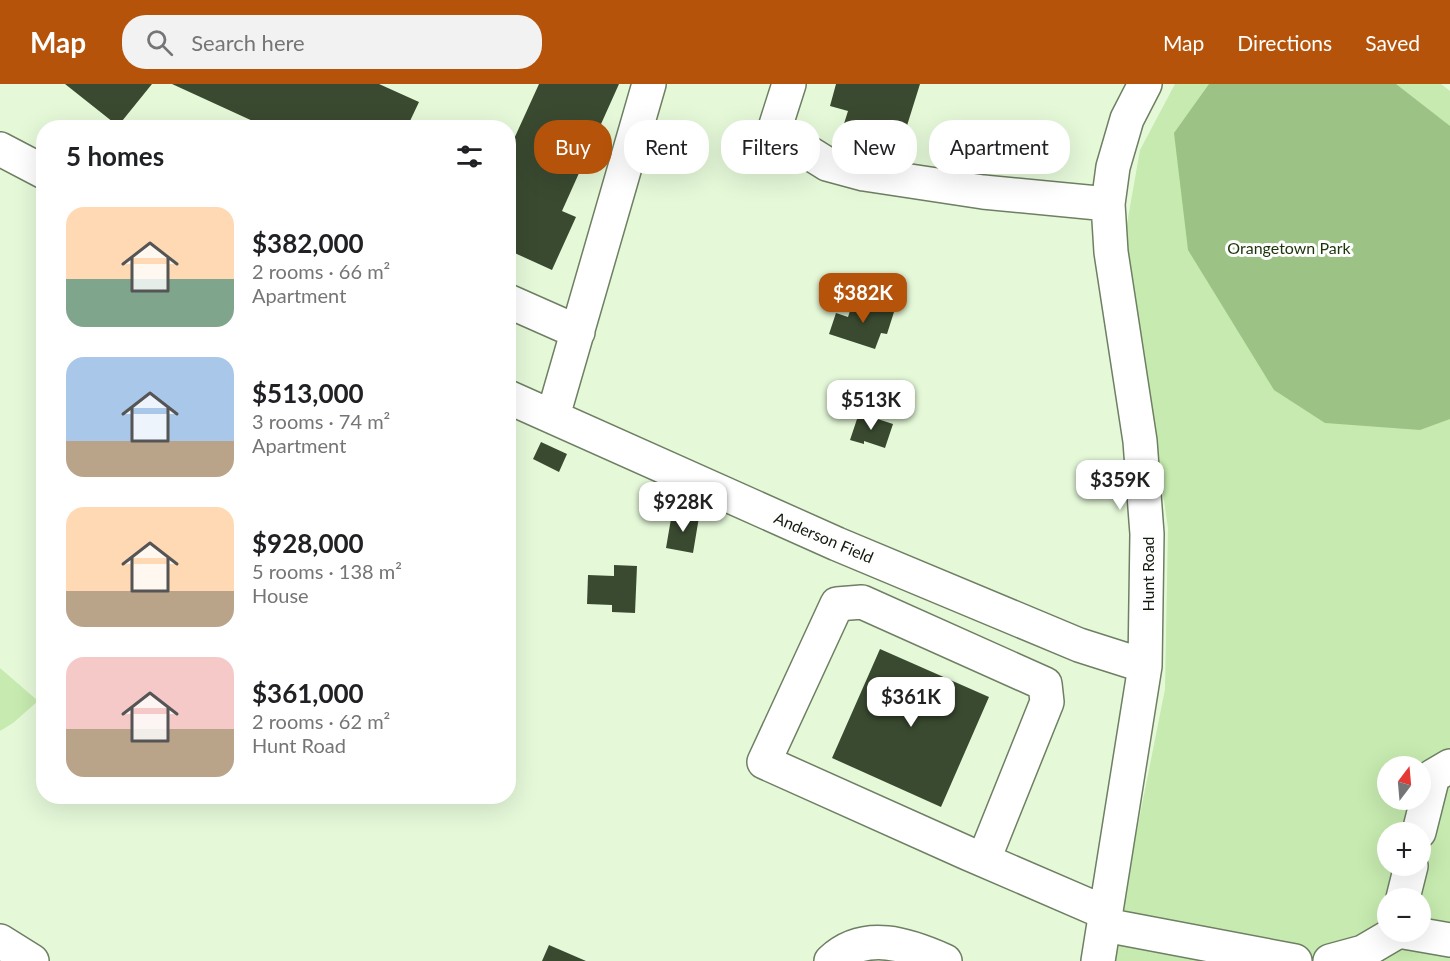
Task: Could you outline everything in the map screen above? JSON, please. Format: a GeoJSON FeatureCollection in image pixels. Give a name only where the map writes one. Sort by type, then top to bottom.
{"type":"FeatureCollection","features":[{"type":"Feature","properties":{"kind":"street"},"geometry":{"type":"LineString","coordinates":[[553,416],[649,84]]}},
{"type":"Feature","properties":{"kind":"street"},"geometry":{"type":"LineString","coordinates":[[789,84],[774,131],[827,164],[864,174],[983,192],[1108,204]]}},
{"type":"Feature","properties":{"kind":"street","name":"Hunt Road"},"geometry":{"type":"LineString","coordinates":[[1098,961],[1145,666],[1147,534],[1140,441],[1111,252],[1108,204],[1113,167],[1126,119],[1145,84]]}},
{"type":"Feature","properties":{"kind":"street"},"geometry":{"type":"LineString","coordinates":[[0,148],[36,168]]}},
{"type":"Feature","properties":{"kind":"street"},"geometry":{"type":"LineString","coordinates":[[516,305],[578,332]]}},
{"type":"Feature","properties":{"kind":"street","name":"Anderson Field"},"geometry":{"type":"LineString","coordinates":[[516,400],[837,544],[1079,645],[1145,666]]}},
{"type":"Feature","properties":{"kind":"street"},"geometry":{"type":"LineString","coordinates":[[984,859],[1047,702],[1045,684],[862,602],[837,604],[764,762],[984,859],[1106,919],[1295,961]]}},
{"type":"Feature","properties":{"kind":"street"},"geometry":{"type":"LineString","coordinates":[[1422,822],[1433,776],[1450,766]]}},
{"type":"Feature","properties":{"kind":"street"},"geometry":{"type":"LineString","coordinates":[[1431,937],[1450,940]]}},
{"type":"Feature","properties":{"kind":"street"},"geometry":{"type":"LineString","coordinates":[[0,941],[32,961]]}},
{"type":"Feature","properties":{"kind":"street"},"geometry":{"type":"LineString","coordinates":[[831,961],[838,954],[862,945],[885,942],[906,945],[945,961]]}},
{"type":"Feature","properties":{"kind":"street"},"geometry":{"type":"LineString","coordinates":[[1330,961],[1363,952],[1380,942]]}},
{"type":"Feature","properties":{"kind":"green space","name":"Orangetown Park"},"geometry":{"type":"Polygon","coordinates":[[[1175,84],[1441,84],[1450,91],[1450,961],[1111,961],[1165,689],[1168,528],[1125,235],[1140,150],[1175,84]]]}},
{"type":"Feature","properties":{"kind":"green space"},"geometry":{"type":"Polygon","coordinates":[[[0,668],[36,699],[36,703],[0,731],[0,668]]]}},
{"type":"Feature","properties":{"kind":"shaded area"},"geometry":{"type":"Polygon","coordinates":[[[1209,84],[1396,84],[1450,126],[1450,419],[1420,430],[1325,423],[1274,390],[1188,250],[1174,133],[1209,84]]]}},
{"type":"Feature","properties":{"kind":"building"},"geometry":{"type":"Polygon","coordinates":[[[65,84],[152,84],[123,120],[110,120],[65,84]]]}},
{"type":"Feature","properties":{"kind":"building"},"geometry":{"type":"Polygon","coordinates":[[[172,84],[379,84],[419,102],[410,120],[251,120],[172,84]]]}},
{"type":"Feature","properties":{"kind":"building"},"geometry":{"type":"Polygon","coordinates":[[[539,84],[619,84],[603,120],[534,120],[534,174],[579,174],[562,211],[576,217],[552,270],[516,254],[516,134],[539,84]]]}},
{"type":"Feature","properties":{"kind":"building"},"geometry":{"type":"Polygon","coordinates":[[[836,84],[920,84],[909,120],[845,120],[848,111],[830,106],[836,84]]]}},
{"type":"Feature","properties":{"kind":"building"},"geometry":{"type":"Polygon","coordinates":[[[854,299],[894,312],[887,334],[881,333],[875,349],[829,334],[836,313],[848,317],[854,299]]]}},
{"type":"Feature","properties":{"kind":"building"},"geometry":{"type":"Polygon","coordinates":[[[859,413],[893,424],[885,448],[864,441],[864,444],[850,440],[859,413]]]}},
{"type":"Feature","properties":{"kind":"building"},"geometry":{"type":"Polygon","coordinates":[[[541,442],[567,454],[559,472],[533,459],[541,442]]]}},
{"type":"Feature","properties":{"kind":"building"},"geometry":{"type":"Polygon","coordinates":[[[672,513],[699,517],[693,553],[666,548],[672,513]]]}},
{"type":"Feature","properties":{"kind":"building"},"geometry":{"type":"Polygon","coordinates":[[[614,565],[637,566],[635,613],[612,612],[612,605],[587,604],[588,575],[614,576],[614,565]]]}},
{"type":"Feature","properties":{"kind":"building"},"geometry":{"type":"Polygon","coordinates":[[[880,649],[989,697],[941,807],[832,758],[880,649]]]}},
{"type":"Feature","properties":{"kind":"building"},"geometry":{"type":"Polygon","coordinates":[[[549,945],[586,961],[542,961],[549,945]]]}}]}
